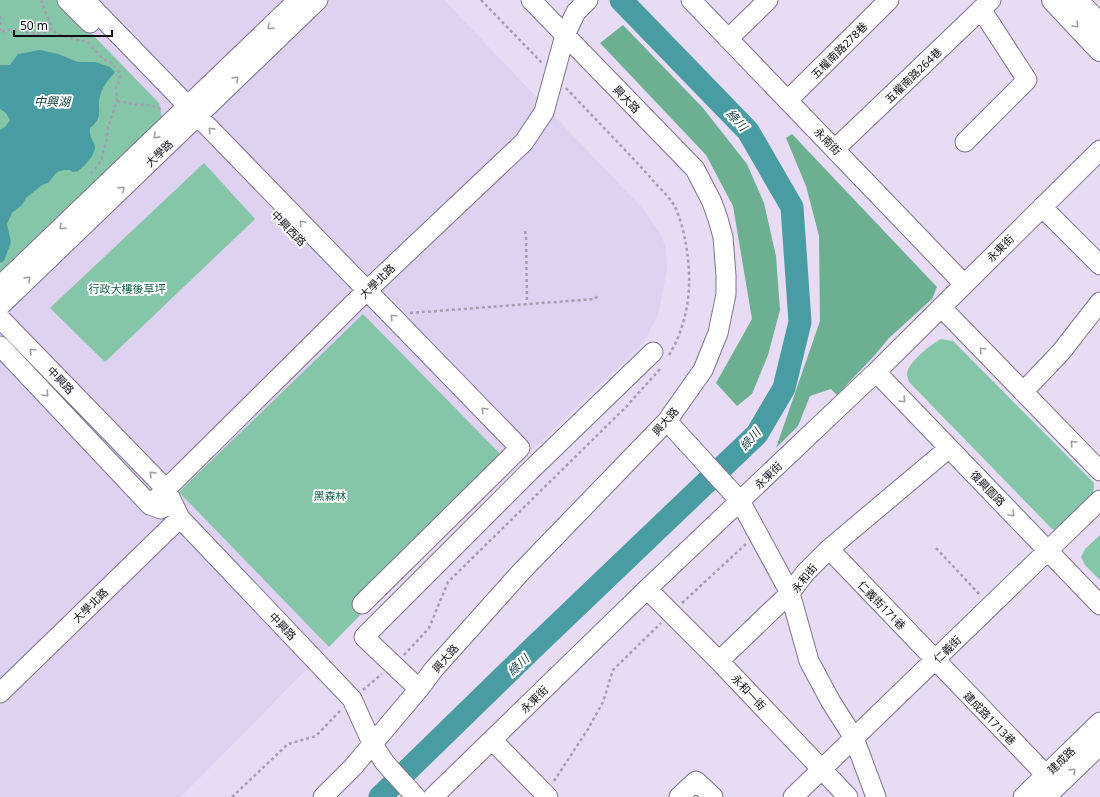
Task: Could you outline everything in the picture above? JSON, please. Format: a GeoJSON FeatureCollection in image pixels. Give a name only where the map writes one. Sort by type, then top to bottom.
{"type":"FeatureCollection","features":[{"type":"Feature","properties":{"kind":"main road"},"geometry":{"type":"LineString","coordinates":[[1053,0],[1100,50]]}},
{"type":"Feature","properties":{"kind":"main road"},"geometry":{"type":"LineString","coordinates":[[1076,0],[1100,25]]}},
{"type":"Feature","properties":{"kind":"street","name":"中興西路"},"geometry":{"type":"LineString","coordinates":[[67,0],[363,295],[516,452]]}},
{"type":"Feature","properties":{"kind":"street","name":"中興西路"},"geometry":{"type":"LineString","coordinates":[[85,0],[184,117]]}},
{"type":"Feature","properties":{"kind":"street","name":"大學路"},"geometry":{"type":"LineString","coordinates":[[0,306],[298,0]]}},
{"type":"Feature","properties":{"kind":"street","name":"大學路"},"geometry":{"type":"LineString","coordinates":[[0,286],[184,117],[318,0]]}},
{"type":"Feature","properties":{"kind":"street","name":"興大路"},"geometry":{"type":"LineString","coordinates":[[322,797],[353,767],[434,669],[520,573],[667,422],[703,370],[718,333],[724,308],[726,275],[725,255],[720,225],[712,202],[695,169],[531,0]]}},
{"type":"Feature","properties":{"kind":"street","name":"大學北路"},"geometry":{"type":"LineString","coordinates":[[150,505],[363,295],[524,142],[544,112],[565,35],[576,12],[588,0]]}},
{"type":"Feature","properties":{"kind":"street","name":"永南街"},"geometry":{"type":"LineString","coordinates":[[691,0],[964,284]]}},
{"type":"Feature","properties":{"kind":"street"},"geometry":{"type":"LineString","coordinates":[[728,39],[768,0]]}},
{"type":"Feature","properties":{"kind":"street","name":"五權南路278巷"},"geometry":{"type":"LineString","coordinates":[[788,100],[890,0]]}},
{"type":"Feature","properties":{"kind":"street"},"geometry":{"type":"LineString","coordinates":[[965,142],[1027,80],[986,5]]}},
{"type":"Feature","properties":{"kind":"street","name":"五權南路264巷"},"geometry":{"type":"LineString","coordinates":[[835,149],[986,5]]}},
{"type":"Feature","properties":{"kind":"street","name":"永東街"},"geometry":{"type":"LineString","coordinates":[[433,797],[647,589],[735,495],[876,372],[1100,150]]}},
{"type":"Feature","properties":{"kind":"street"},"geometry":{"type":"LineString","coordinates":[[1042,207],[1100,265]]}},
{"type":"Feature","properties":{"kind":"street","name":"中興西路"},"geometry":{"type":"LineString","coordinates":[[363,295],[391,315],[516,452]]}},
{"type":"Feature","properties":{"kind":"street"},"geometry":{"type":"LineString","coordinates":[[1023,392],[1061,352],[1100,302]]}},
{"type":"Feature","properties":{"kind":"street"},"geometry":{"type":"LineString","coordinates":[[942,307],[1100,471]]}},
{"type":"Feature","properties":{"kind":"street","name":"中興路"},"geometry":{"type":"LineString","coordinates":[[0,318],[166,489],[180,518],[352,699],[372,743],[388,768],[414,795]]}},
{"type":"Feature","properties":{"kind":"street","name":"中興路"},"geometry":{"type":"LineString","coordinates":[[0,346],[150,505],[180,518]]}},
{"type":"Feature","properties":{"kind":"street"},"geometry":{"type":"LineString","coordinates":[[419,689],[364,637],[532,469],[660,359]]}},
{"type":"Feature","properties":{"kind":"street","name":"復興園路"},"geometry":{"type":"LineString","coordinates":[[876,372],[1100,605]]}},
{"type":"Feature","properties":{"kind":"street"},"geometry":{"type":"LineString","coordinates":[[667,422],[735,495],[790,593],[720,661]]}},
{"type":"Feature","properties":{"kind":"street","name":"永和街"},"geometry":{"type":"LineString","coordinates":[[876,797],[854,738],[831,702],[809,661],[790,593],[805,573],[829,549],[948,448]]}},
{"type":"Feature","properties":{"kind":"street"},"geometry":{"type":"LineString","coordinates":[[362,604],[516,452]]}},
{"type":"Feature","properties":{"kind":"street","name":"仁義街"},"geometry":{"type":"LineString","coordinates":[[793,797],[1100,500]]}},
{"type":"Feature","properties":{"kind":"street","name":"大學北路"},"geometry":{"type":"LineString","coordinates":[[0,693],[180,518]]}},
{"type":"Feature","properties":{"kind":"street","name":"仁義街171巷"},"geometry":{"type":"LineString","coordinates":[[829,549],[935,660]]}},
{"type":"Feature","properties":{"kind":"street","name":"永和一街"},"geometry":{"type":"LineString","coordinates":[[647,589],[720,661],[848,797]]}},
{"type":"Feature","properties":{"kind":"street","name":"建成路1713巷"},"geometry":{"type":"LineString","coordinates":[[935,660],[1046,775]]}},
{"type":"Feature","properties":{"kind":"street","name":"建成路"},"geometry":{"type":"LineString","coordinates":[[1023,797],[1100,722]]}},
{"type":"Feature","properties":{"kind":"street"},"geometry":{"type":"LineString","coordinates":[[492,740],[547,796]]}},
{"type":"Feature","properties":{"kind":"street","name":"建成路"},"geometry":{"type":"LineString","coordinates":[[1046,797],[1100,745]]}},
{"type":"Feature","properties":{"kind":"street"},"geometry":{"type":"LineString","coordinates":[[679,797],[696,781],[713,797]]}},
{"type":"Feature","properties":{"kind":"path"},"geometry":{"type":"LineString","coordinates":[[41,0],[52,29],[57,34],[88,42],[103,59],[116,67],[120,76],[116,87],[117,101],[108,128],[101,161],[88,178]]}},
{"type":"Feature","properties":{"kind":"path"},"geometry":{"type":"LineString","coordinates":[[370,684],[394,665],[429,628],[448,582],[625,408],[660,359],[676,343],[686,315],[690,286],[689,260],[684,231],[673,204],[640,166],[481,0]]}},
{"type":"Feature","properties":{"kind":"path"},"geometry":{"type":"LineString","coordinates":[[0,16],[0,32],[12,29],[29,34],[45,33],[52,29]]}},
{"type":"Feature","properties":{"kind":"path"},"geometry":{"type":"LineString","coordinates":[[117,101],[150,106],[165,111],[168,118],[184,117]]}},
{"type":"Feature","properties":{"kind":"path"},"geometry":{"type":"LineString","coordinates":[[525,231],[527,304]]}},
{"type":"Feature","properties":{"kind":"path"},"geometry":{"type":"LineString","coordinates":[[391,315],[595,299],[598,294]]}},
{"type":"Feature","properties":{"kind":"path"},"geometry":{"type":"LineString","coordinates":[[547,796],[603,702],[613,670],[671,613],[757,533]]}},
{"type":"Feature","properties":{"kind":"path"},"geometry":{"type":"LineString","coordinates":[[936,548],[991,606]]}},
{"type":"Feature","properties":{"kind":"path"},"geometry":{"type":"LineString","coordinates":[[232,797],[288,744],[316,736],[332,719]]}},
{"type":"Feature","properties":{"kind":"shaded area"},"geometry":{"type":"Polygon","coordinates":[[[0,0],[444,0],[643,209],[660,233],[666,248],[667,268],[659,312],[645,341],[348,627],[181,797],[0,797],[0,0]]]}},
{"type":"Feature","properties":{"kind":"shaded area"},"geometry":{"type":"Polygon","coordinates":[[[623,25],[703,108],[747,164],[764,203],[776,256],[780,310],[768,355],[752,394],[737,406],[716,383],[752,319],[733,206],[706,155],[600,43],[623,25]]]}},
{"type":"Feature","properties":{"kind":"shaded area"},"geometry":{"type":"Polygon","coordinates":[[[792,134],[937,287],[932,299],[889,338],[837,395],[831,389],[810,396],[798,426],[776,448],[820,321],[819,236],[806,186],[786,138],[792,134]]]}},
{"type":"Feature","properties":{"kind":"green space"},"geometry":{"type":"Polygon","coordinates":[[[0,0],[59,0],[159,103],[164,127],[0,279],[0,0]]]}},
{"type":"Feature","properties":{"kind":"green space","name":"行政大樓後草坪"},"geometry":{"type":"Polygon","coordinates":[[[204,163],[255,219],[105,362],[50,308],[204,163]]]}},
{"type":"Feature","properties":{"kind":"green space","name":"黑森林"},"geometry":{"type":"Polygon","coordinates":[[[363,314],[509,463],[329,647],[179,492],[363,314]]]}},
{"type":"Feature","properties":{"kind":"green space"},"geometry":{"type":"Polygon","coordinates":[[[941,339],[953,341],[1094,483],[1093,498],[1059,531],[1052,529],[909,382],[907,373],[916,358],[932,344],[941,339]]]}},
{"type":"Feature","properties":{"kind":"green space"},"geometry":{"type":"Polygon","coordinates":[[[1100,535],[1100,580],[1085,565],[1081,557],[1085,549],[1100,535]]]}},
{"type":"Feature","properties":{"kind":"water","name":"中興湖"},"geometry":{"type":"Polygon","coordinates":[[[40,50],[58,54],[78,62],[95,62],[110,67],[115,72],[102,89],[99,101],[99,116],[95,124],[90,128],[90,135],[95,147],[93,154],[86,164],[78,171],[73,172],[70,170],[64,170],[57,172],[48,183],[42,185],[26,198],[22,205],[12,213],[7,224],[11,242],[4,261],[0,263],[0,130],[5,127],[10,120],[6,113],[0,109],[0,65],[10,65],[18,54],[40,50]]]}},
{"type":"Feature","properties":{"kind":"waterway","name":"綠川"},"geometry":{"type":"LineString","coordinates":[[380,797],[757,434],[784,388],[800,322],[792,207],[748,131],[621,0]]}}]}
